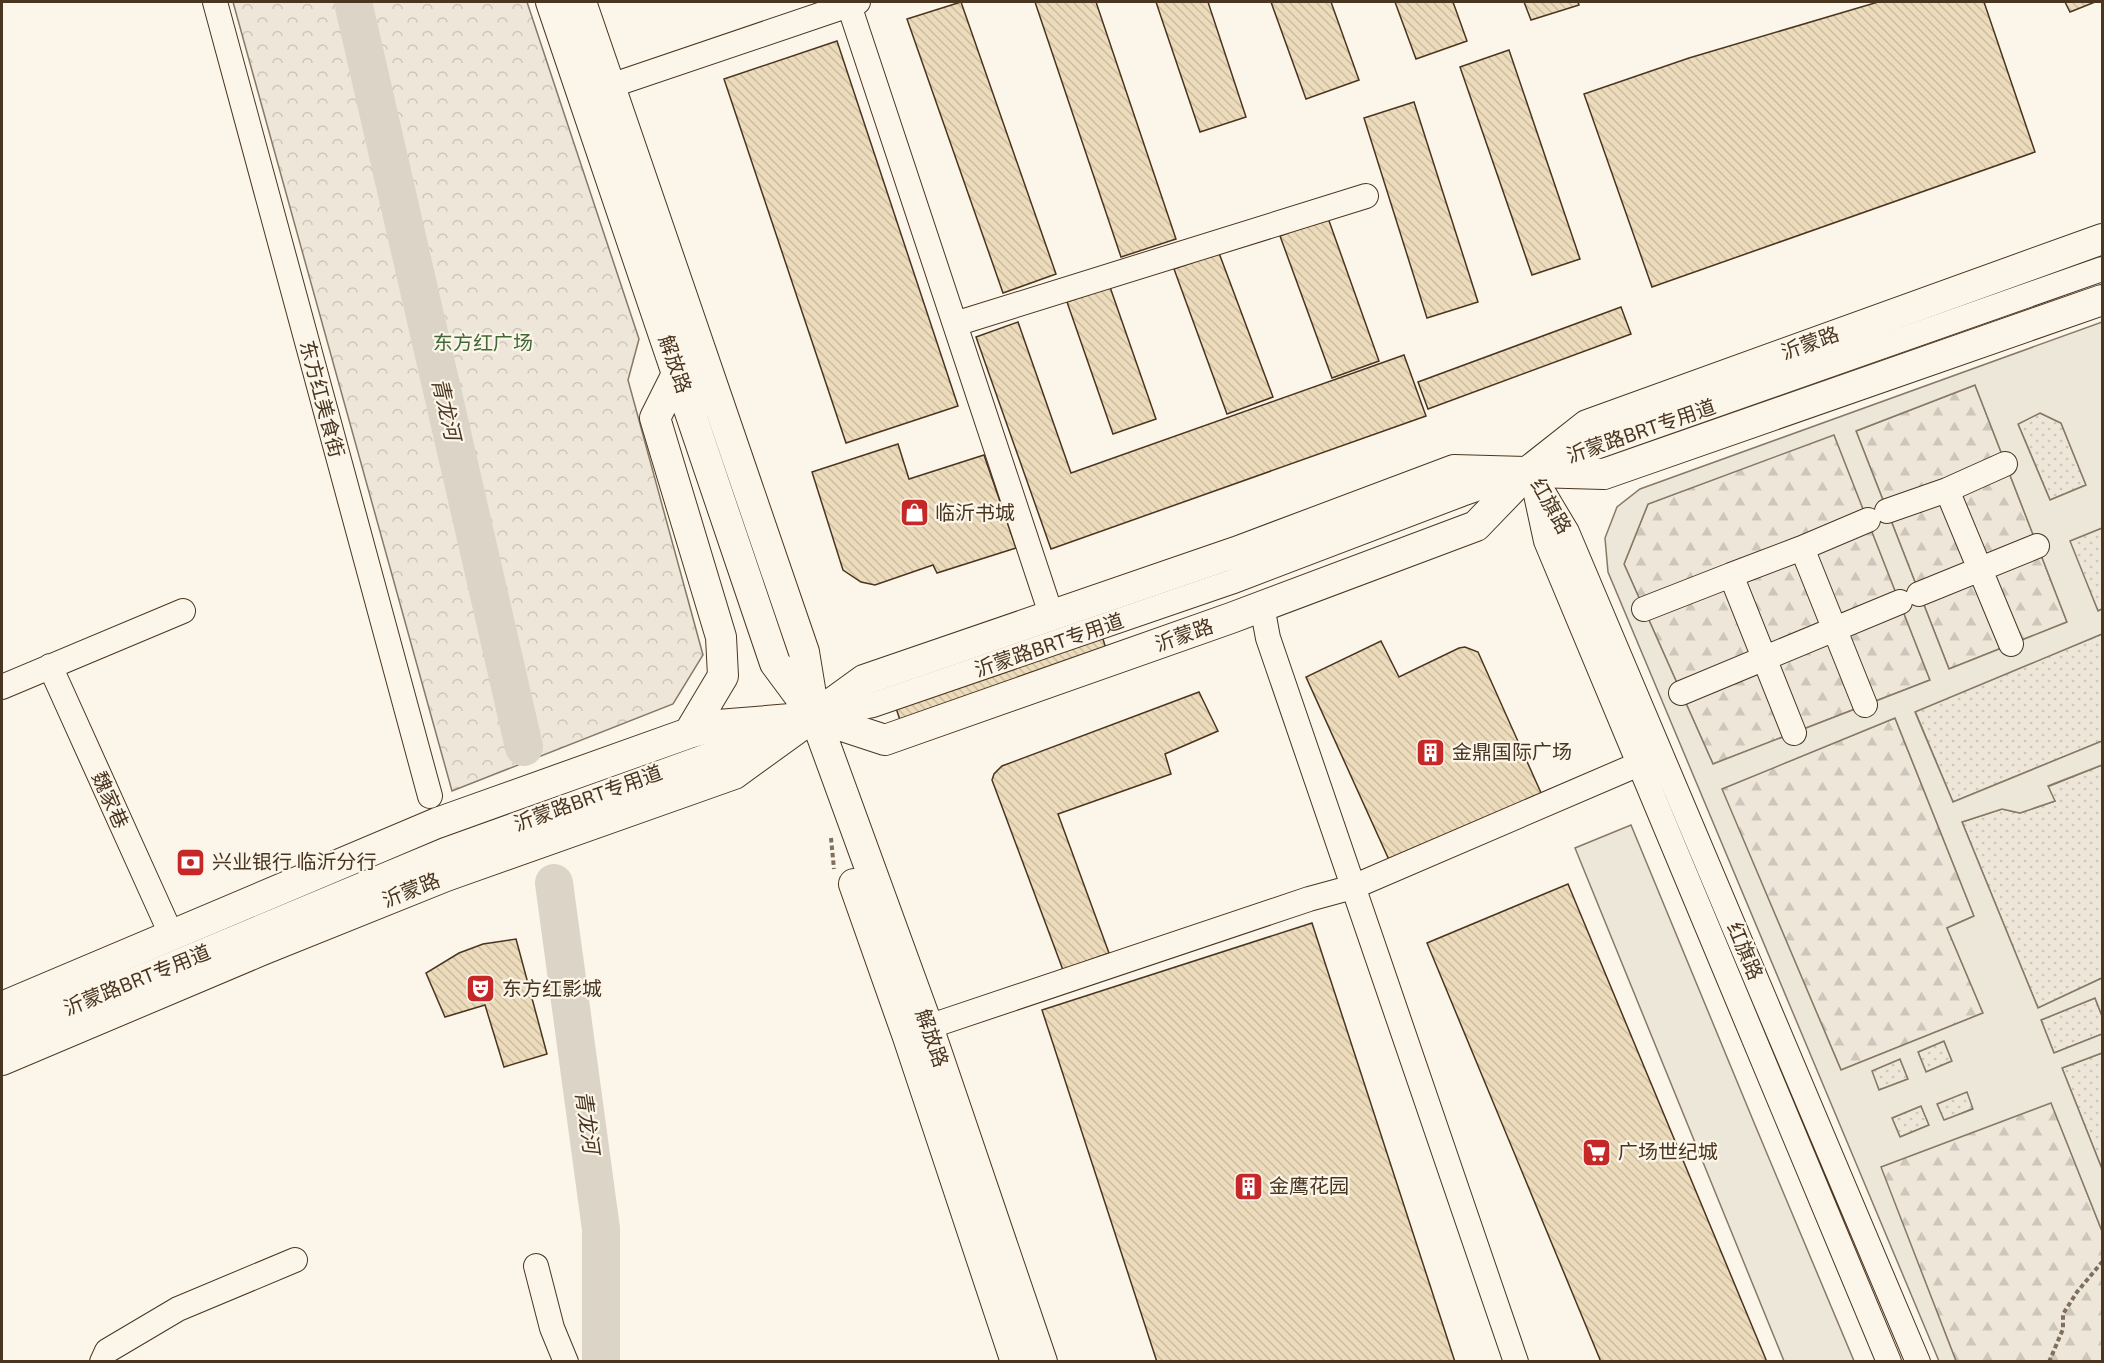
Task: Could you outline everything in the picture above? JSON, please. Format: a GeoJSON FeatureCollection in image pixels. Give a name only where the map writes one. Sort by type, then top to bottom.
{"type":"FeatureCollection","features":[{"type":"Feature","properties":{"kind":"main road","name":"解放路"},"geometry":{"type":"LineString","coordinates":[[551,2],[678,372],[774,663],[815,717],[863,796],[897,895],[898,946],[928,1027],[1042,1362]]}},
{"type":"Feature","properties":{"kind":"main road","name":"解放路"},"geometry":{"type":"LineString","coordinates":[[581,2],[804,652],[827,808],[908,1037],[1016,1362]]}},
{"type":"Feature","properties":{"kind":"main road","name":"沂蒙路"},"geometry":{"type":"LineString","coordinates":[[2,1007],[437,823],[689,733],[718,724],[815,717],[885,740],[1262,606],[1476,526],[1530,470],[1587,425],[2103,239]]}},
{"type":"Feature","properties":{"kind":"main road","name":"沂蒙路"},"geometry":{"type":"LineString","coordinates":[[2,1060],[262,950],[520,849],[578,831],[734,774],[864,681],[1236,552],[1454,470],[1530,470],[1604,474],[2103,300]]}},
{"type":"Feature","properties":{"kind":"main road"},"geometry":{"type":"LineString","coordinates":[[678,372],[655,418],[721,637],[723,676],[689,733]]}},
{"type":"Feature","properties":{"kind":"street","name":"东方红美食街"},"geometry":{"type":"LineString","coordinates":[[215,2],[430,796]]}},
{"type":"Feature","properties":{"kind":"street"},"geometry":{"type":"LineString","coordinates":[[610,86],[854,3],[955,324],[1052,617]]}},
{"type":"Feature","properties":{"kind":"street"},"geometry":{"type":"LineString","coordinates":[[955,324],[1366,196]]}},
{"type":"Feature","properties":{"kind":"street","name":"沂蒙路BRT专用道"},"geometry":{"type":"LineString","coordinates":[[2,1035],[445,850],[815,717],[873,705],[1209,590],[1530,470],[2103,269]]}},
{"type":"Feature","properties":{"kind":"street"},"geometry":{"type":"LineString","coordinates":[[1644,609],[1947,490],[2005,464]]}},
{"type":"Feature","properties":{"kind":"street","name":"红旗路"},"geometry":{"type":"LineString","coordinates":[[1530,470],[1546,541],[1889,1362]]}},
{"type":"Feature","properties":{"kind":"street","name":"红旗路"},"geometry":{"type":"LineString","coordinates":[[1530,470],[1567,532],[1918,1362]]}},
{"type":"Feature","properties":{"kind":"street"},"geometry":{"type":"LineString","coordinates":[[1947,490],[2011,644]]}},
{"type":"Feature","properties":{"kind":"street"},"geometry":{"type":"LineString","coordinates":[[1681,693],[1763,657],[2037,546]]}},
{"type":"Feature","properties":{"kind":"street"},"geometry":{"type":"LineString","coordinates":[[1802,548],[1865,705]]}},
{"type":"Feature","properties":{"kind":"street"},"geometry":{"type":"LineString","coordinates":[[1731,575],[1794,733]]}},
{"type":"Feature","properties":{"kind":"street"},"geometry":{"type":"LineString","coordinates":[[1262,606],[1268,638],[1516,1362]]}},
{"type":"Feature","properties":{"kind":"street"},"geometry":{"type":"LineString","coordinates":[[2,687],[183,611]]}},
{"type":"Feature","properties":{"kind":"street","name":"魏家巷"},"geometry":{"type":"LineString","coordinates":[[50,666],[171,934]]}},
{"type":"Feature","properties":{"kind":"street"},"geometry":{"type":"LineString","coordinates":[[928,1027],[1297,903],[1353,887],[1639,764]]}},
{"type":"Feature","properties":{"kind":"street"},"geometry":{"type":"LineString","coordinates":[[102,1362],[107,1351],[178,1309],[295,1260]]}},
{"type":"Feature","properties":{"kind":"street"},"geometry":{"type":"LineString","coordinates":[[536,1266],[552,1328],[566,1362]]}},
{"type":"Feature","properties":{"kind":"path"},"geometry":{"type":"LineString","coordinates":[[2049,1362],[2063,1329],[2063,1314],[2077,1292],[2103,1262]]}},
{"type":"Feature","properties":{"kind":"green space","name":"东方红广场"},"geometry":{"type":"Polygon","coordinates":[[[233,2],[527,2],[639,339],[628,380],[703,655],[673,704],[452,791],[233,2]]]}},
{"type":"Feature","properties":{"kind":"green space"},"geometry":{"type":"Polygon","coordinates":[[[1975,385],[2067,622],[1949,669],[1856,431],[1975,385]]]}},
{"type":"Feature","properties":{"kind":"green space"},"geometry":{"type":"Polygon","coordinates":[[[2040,413],[2061,423],[2086,485],[2050,500],[2018,424],[2040,413]]]}},
{"type":"Feature","properties":{"kind":"green space"},"geometry":{"type":"Polygon","coordinates":[[[1834,434],[1930,680],[1713,764],[1624,564],[1648,504],[1834,434]]]}},
{"type":"Feature","properties":{"kind":"green space"},"geometry":{"type":"Polygon","coordinates":[[[2102,528],[2102,609],[2098,611],[2069,541],[2102,528]]]}},
{"type":"Feature","properties":{"kind":"green space"},"geometry":{"type":"Polygon","coordinates":[[[2102,634],[2102,741],[1953,802],[1915,711],[2102,634]]]}},
{"type":"Feature","properties":{"kind":"green space"},"geometry":{"type":"Polygon","coordinates":[[[1895,718],[1974,916],[1947,928],[1983,1013],[1841,1070],[1721,789],[1895,718]]]}},
{"type":"Feature","properties":{"kind":"green space"},"geometry":{"type":"Polygon","coordinates":[[[2102,765],[2102,978],[2038,1008],[1962,822],[2002,809],[2020,813],[2055,801],[2047,787],[2102,765]]]}},
{"type":"Feature","properties":{"kind":"green space"},"geometry":{"type":"Polygon","coordinates":[[[2095,998],[2102,1016],[2102,1034],[2054,1053],[2041,1020],[2095,998]]]}},
{"type":"Feature","properties":{"kind":"green space"},"geometry":{"type":"Polygon","coordinates":[[[1944,1041],[1952,1061],[1926,1072],[1918,1052],[1944,1041]]]}},
{"type":"Feature","properties":{"kind":"green space"},"geometry":{"type":"Polygon","coordinates":[[[2102,1053],[2102,1169],[2062,1068],[2102,1053]]]}},
{"type":"Feature","properties":{"kind":"green space"},"geometry":{"type":"Polygon","coordinates":[[[1900,1059],[1908,1079],[1879,1090],[1871,1071],[1900,1059]]]}},
{"type":"Feature","properties":{"kind":"green space"},"geometry":{"type":"Polygon","coordinates":[[[1967,1091],[1974,1108],[1944,1121],[1937,1104],[1967,1091]]]}},
{"type":"Feature","properties":{"kind":"green space"},"geometry":{"type":"Polygon","coordinates":[[[2051,1102],[2102,1231],[2102,1361],[1956,1361],[1880,1167],[2051,1102]]]}},
{"type":"Feature","properties":{"kind":"green space"},"geometry":{"type":"Polygon","coordinates":[[[1921,1106],[1929,1125],[1900,1137],[1892,1118],[1921,1106]]]}},
{"type":"Feature","properties":{"kind":"shaded area"},"geometry":{"type":"Polygon","coordinates":[[[2102,322],[2102,528],[2070,541],[2098,611],[2102,609],[2102,634],[1915,712],[1953,802],[2102,741],[2102,765],[2048,786],[2055,801],[2020,813],[2002,809],[1962,822],[2038,1008],[2102,978],[2102,1016],[2095,998],[2041,1020],[2054,1053],[2102,1034],[2102,1053],[2062,1068],[2102,1169],[2102,1231],[2051,1103],[1881,1167],[1956,1361],[1939,1361],[1608,572],[1605,538],[1617,507],[1640,489],[2102,322]],[[1975,385],[1856,431],[1949,669],[2067,622],[1975,385]],[[2040,413],[2018,424],[2050,500],[2086,485],[2061,423],[2040,413]],[[1834,435],[1648,504],[1624,564],[1713,764],[1930,680],[1834,435]],[[1895,718],[1722,789],[1841,1070],[1983,1013],[1947,928],[1974,916],[1895,718]],[[1944,1041],[1918,1052],[1926,1072],[1952,1061],[1944,1041]],[[1900,1059],[1872,1071],[1879,1090],[1908,1079],[1900,1059]],[[1967,1092],[1937,1104],[1944,1120],[1973,1109],[1967,1092]],[[1921,1106],[1892,1118],[1900,1137],[1929,1125],[1921,1106]]]}},
{"type":"Feature","properties":{"kind":"shaded area"},"geometry":{"type":"Polygon","coordinates":[[[1631,825],[1854,1361],[1784,1361],[1575,848],[1631,825]]]}},
{"type":"Feature","properties":{"kind":"building"},"geometry":{"type":"Polygon","coordinates":[[[961,2],[1056,274],[1003,293],[907,19],[961,2]]]}},
{"type":"Feature","properties":{"kind":"building"},"geometry":{"type":"Polygon","coordinates":[[[1035,2],[1096,2],[1176,239],[1121,257],[1035,2]]]}},
{"type":"Feature","properties":{"kind":"building"},"geometry":{"type":"Polygon","coordinates":[[[1156,2],[1208,2],[1246,117],[1200,132],[1156,2]]]}},
{"type":"Feature","properties":{"kind":"building"},"geometry":{"type":"Polygon","coordinates":[[[1271,2],[1331,2],[1359,80],[1306,99],[1271,2]]]}},
{"type":"Feature","properties":{"kind":"building"},"geometry":{"type":"Polygon","coordinates":[[[1395,2],[1453,2],[1467,41],[1416,59],[1395,2]]]}},
{"type":"Feature","properties":{"kind":"building"},"geometry":{"type":"Polygon","coordinates":[[[1524,2],[1578,2],[1579,5],[1531,20],[1524,2]]]}},
{"type":"Feature","properties":{"kind":"building"},"geometry":{"type":"Polygon","coordinates":[[[1878,2],[1984,2],[2035,152],[1652,287],[1584,94],[1689,58],[1878,2]]]}},
{"type":"Feature","properties":{"kind":"building"},"geometry":{"type":"Polygon","coordinates":[[[2065,2],[2095,2],[2070,12],[2065,2]]]}},
{"type":"Feature","properties":{"kind":"building"},"geometry":{"type":"Polygon","coordinates":[[[837,41],[958,406],[846,443],[724,79],[837,41]]]}},
{"type":"Feature","properties":{"kind":"building"},"geometry":{"type":"Polygon","coordinates":[[[1509,50],[1580,259],[1532,275],[1460,67],[1509,50]]]}},
{"type":"Feature","properties":{"kind":"building"},"geometry":{"type":"Polygon","coordinates":[[[1414,102],[1478,302],[1427,318],[1364,118],[1414,102]]]}},
{"type":"Feature","properties":{"kind":"building"},"geometry":{"type":"Polygon","coordinates":[[[1328,218],[1379,361],[1332,378],[1280,236],[1328,218]]]}},
{"type":"Feature","properties":{"kind":"building"},"geometry":{"type":"Polygon","coordinates":[[[1219,253],[1273,397],[1227,414],[1174,269],[1219,253]]]}},
{"type":"Feature","properties":{"kind":"building"},"geometry":{"type":"Polygon","coordinates":[[[1110,287],[1156,419],[1113,434],[1067,302],[1110,287]]]}},
{"type":"Feature","properties":{"kind":"building"},"geometry":{"type":"Polygon","coordinates":[[[1621,307],[1631,334],[1428,409],[1418,382],[1621,307]]]}},
{"type":"Feature","properties":{"kind":"building"},"geometry":{"type":"Polygon","coordinates":[[[1018,322],[1071,473],[1404,355],[1426,416],[1051,549],[976,337],[1018,322]]]}},
{"type":"Feature","properties":{"kind":"building","name":"临沂书城"},"geometry":{"type":"Polygon","coordinates":[[[898,444],[909,479],[984,455],[1016,548],[937,573],[933,565],[875,585],[861,582],[843,570],[812,472],[898,444]]]}},
{"type":"Feature","properties":{"kind":"building"},"geometry":{"type":"Polygon","coordinates":[[[1102,636],[1107,652],[901,723],[895,705],[1102,636]]]}},
{"type":"Feature","properties":{"kind":"building","name":"金鼎国际广场"},"geometry":{"type":"Polygon","coordinates":[[[1381,641],[1399,677],[1459,648],[1465,647],[1478,652],[1542,795],[1390,862],[1306,677],[1381,641]]]}},
{"type":"Feature","properties":{"kind":"building"},"geometry":{"type":"Polygon","coordinates":[[[1199,692],[1218,731],[1165,754],[1171,774],[1058,814],[1109,953],[1063,970],[992,780],[994,774],[1002,766],[1199,692]]]}},
{"type":"Feature","properties":{"kind":"building","name":"广场世纪城"},"geometry":{"type":"Polygon","coordinates":[[[1568,884],[1767,1362],[1601,1362],[1427,943],[1568,884]]]}},
{"type":"Feature","properties":{"kind":"building","name":"金鹰花园"},"geometry":{"type":"Polygon","coordinates":[[[1312,923],[1455,1362],[1157,1362],[1042,1010],[1312,923]]]}},
{"type":"Feature","properties":{"kind":"building","name":"东方红影城"},"geometry":{"type":"Polygon","coordinates":[[[516,939],[547,1054],[504,1067],[485,1005],[445,1017],[426,973],[459,953],[483,944],[516,939]]]}},
{"type":"Feature","properties":{"kind":"waterway","name":"青龙河"},"geometry":{"type":"LineString","coordinates":[[353,2],[524,747]]}},
{"type":"Feature","properties":{"kind":"waterway","name":"青龙河"},"geometry":{"type":"LineString","coordinates":[[554,883],[601,1229],[601,1362]]}},
{"type":"Feature","properties":{"kind":"place","name":"临沂书城"},"geometry":{"type":"Point","coordinates":[914,513]}},
{"type":"Feature","properties":{"kind":"place","name":"金鼎国际广场"},"geometry":{"type":"Point","coordinates":[1431,752]}},
{"type":"Feature","properties":{"kind":"place","name":"兴业银行 临沂分行"},"geometry":{"type":"Point","coordinates":[191,862]}},
{"type":"Feature","properties":{"kind":"place","name":"东方红影城"},"geometry":{"type":"Point","coordinates":[481,989]}},
{"type":"Feature","properties":{"kind":"place","name":"广场世纪城"},"geometry":{"type":"Point","coordinates":[1597,1152]}},
{"type":"Feature","properties":{"kind":"place","name":"金鹰花园"},"geometry":{"type":"Point","coordinates":[1248,1186]}}]}
